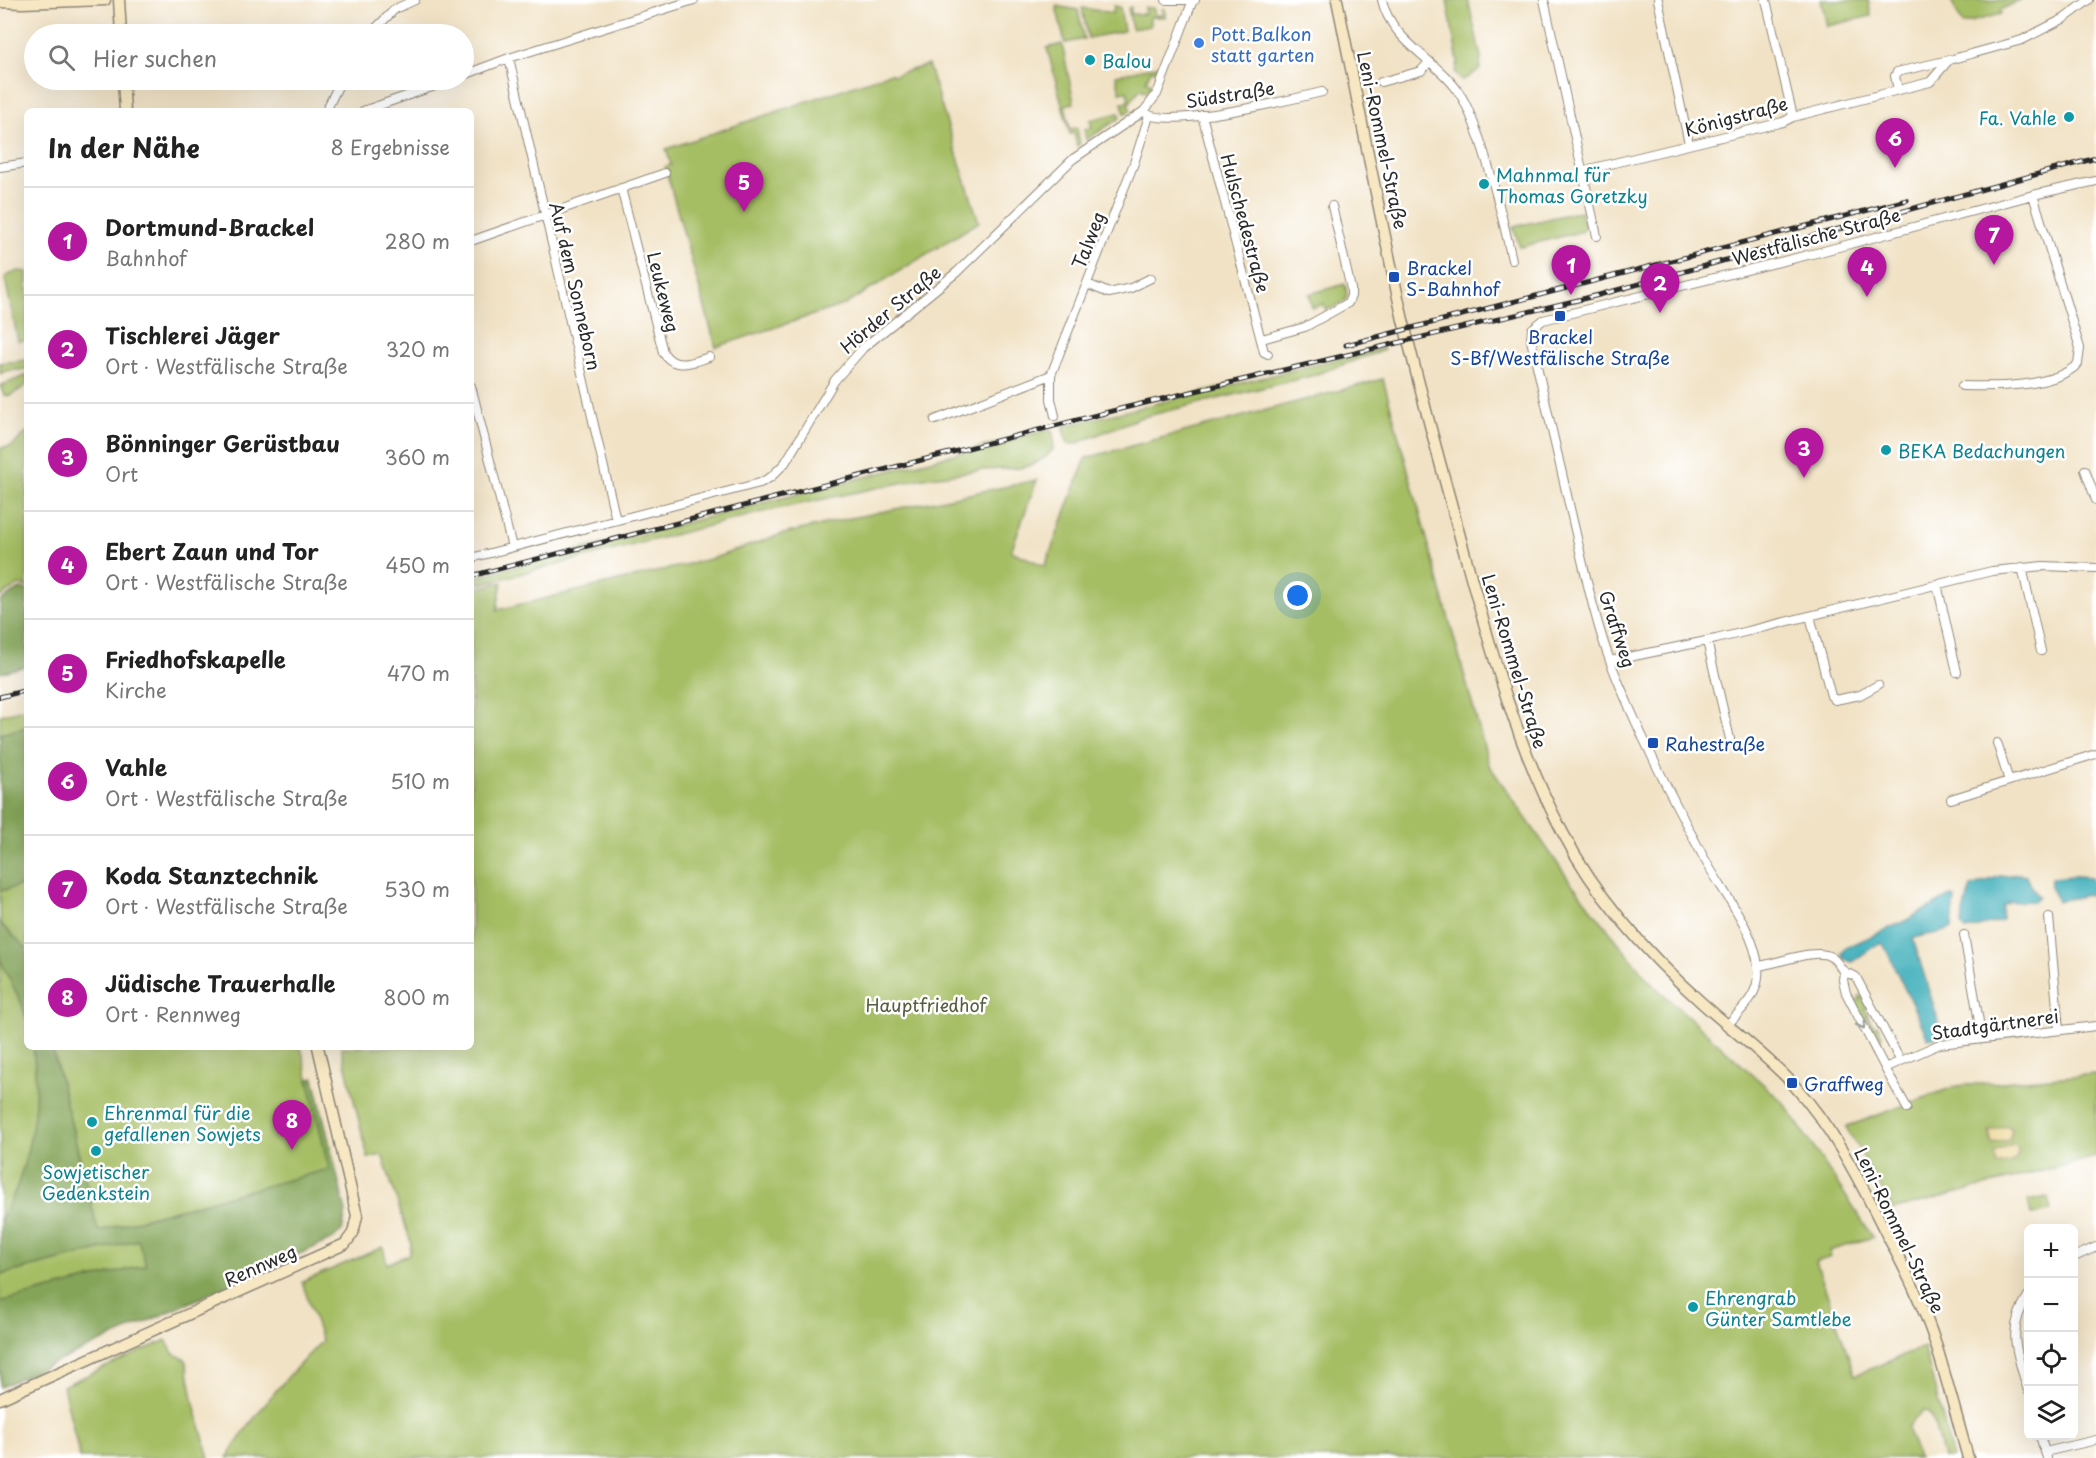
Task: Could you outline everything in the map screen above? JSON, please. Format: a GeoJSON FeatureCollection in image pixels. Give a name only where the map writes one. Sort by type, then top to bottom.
{"type":"FeatureCollection","features":[{"type":"Feature","properties":{"kind":"main road"},"geometry":{"type":"LineString","coordinates":[[0,2],[105,0]]}},
{"type":"Feature","properties":{"kind":"main road"},"geometry":{"type":"LineString","coordinates":[[119,0],[120,24]]}},
{"type":"Feature","properties":{"kind":"main road","name":"Leni-Rommel-Straße"},"geometry":{"type":"LineString","coordinates":[[1337,0],[1405,325],[1484,625],[1516,731],[1563,834],[1586,872],[1620,918],[1647,951],[1777,1068],[1810,1104],[1841,1149],[1868,1195],[1906,1272],[1930,1328],[1968,1458]]}},
{"type":"Feature","properties":{"kind":"main road"},"geometry":{"type":"LineString","coordinates":[[124,90],[125,108]]}},
{"type":"Feature","properties":{"kind":"main road","name":"Rennweg"},"geometry":{"type":"LineString","coordinates":[[0,1399],[345,1244],[353,1233],[357,1216],[319,1050]]}},
{"type":"Feature","properties":{"kind":"street"},"geometry":{"type":"LineString","coordinates":[[378,24],[395,4],[414,0]]}},
{"type":"Feature","properties":{"kind":"street"},"geometry":{"type":"LineString","coordinates":[[474,71],[508,58],[694,0]]}},
{"type":"Feature","properties":{"kind":"street"},"geometry":{"type":"LineString","coordinates":[[1166,0],[1194,0]]}},
{"type":"Feature","properties":{"kind":"street","name":"Hörder Straße"},"geometry":{"type":"LineString","coordinates":[[474,557],[760,483],[771,477],[785,463],[835,380],[863,348],[957,272],[1073,159],[1146,114],[1194,0]]}},
{"type":"Feature","properties":{"kind":"street"},"geometry":{"type":"LineString","coordinates":[[1382,0],[1390,21],[1454,85],[1466,104],[1492,178],[1512,260]]}},
{"type":"Feature","properties":{"kind":"street"},"geometry":{"type":"LineString","coordinates":[[1544,0],[1597,236]]}},
{"type":"Feature","properties":{"kind":"street"},"geometry":{"type":"LineString","coordinates":[[1658,0],[1689,144]]}},
{"type":"Feature","properties":{"kind":"street"},"geometry":{"type":"LineString","coordinates":[[1766,0],[1793,117]]}},
{"type":"Feature","properties":{"kind":"street"},"geometry":{"type":"LineString","coordinates":[[1898,90],[1894,76],[1898,72],[2022,40],[2065,18],[2089,0]]}},
{"type":"Feature","properties":{"kind":"street","name":"Auf dem Sonneborn"},"geometry":{"type":"LineString","coordinates":[[508,58],[616,520]]}},
{"type":"Feature","properties":{"kind":"street","name":"Königstraße"},"geometry":{"type":"LineString","coordinates":[[1581,171],[1782,122],[1793,117],[1930,82],[1949,60]]}},
{"type":"Feature","properties":{"kind":"street"},"geometry":{"type":"LineString","coordinates":[[1381,82],[1420,71],[1429,62]]}},
{"type":"Feature","properties":{"kind":"street"},"geometry":{"type":"LineString","coordinates":[[327,108],[336,90]]}},
{"type":"Feature","properties":{"kind":"street"},"geometry":{"type":"LineString","coordinates":[[372,108],[423,90]]}},
{"type":"Feature","properties":{"kind":"street","name":"Südstraße"},"geometry":{"type":"LineString","coordinates":[[1146,114],[1163,118],[1202,115],[1322,92]]}},
{"type":"Feature","properties":{"kind":"street","name":"Talweg"},"geometry":{"type":"LineString","coordinates":[[1055,416],[1051,399],[1051,375],[1134,163],[1146,114]]}},
{"type":"Feature","properties":{"kind":"street","name":"Hulschedestraße"},"geometry":{"type":"LineString","coordinates":[[1202,115],[1264,352],[1268,354]]}},
{"type":"Feature","properties":{"kind":"street"},"geometry":{"type":"LineString","coordinates":[[0,167],[24,163]]}},
{"type":"Feature","properties":{"kind":"street"},"geometry":{"type":"LineString","coordinates":[[474,240],[665,173]]}},
{"type":"Feature","properties":{"kind":"street","name":"Westfälische Straße"},"geometry":{"type":"LineString","coordinates":[[1543,320],[2096,181]]}},
{"type":"Feature","properties":{"kind":"street","name":"Leukeweg"},"geometry":{"type":"LineString","coordinates":[[621,188],[666,358],[679,364],[687,364],[709,357]]}},
{"type":"Feature","properties":{"kind":"street"},"geometry":{"type":"LineString","coordinates":[[1962,386],[2023,385],[2069,373],[2078,364],[2080,348],[2078,338],[2033,195]]}},
{"type":"Feature","properties":{"kind":"street"},"geometry":{"type":"LineString","coordinates":[[1262,339],[1305,327],[1348,303],[1351,289],[1332,206]]}},
{"type":"Feature","properties":{"kind":"street"},"geometry":{"type":"LineString","coordinates":[[1087,284],[1109,293],[1131,288],[1151,278]]}},
{"type":"Feature","properties":{"kind":"street","name":"Graffweg"},"geometry":{"type":"LineString","coordinates":[[1543,320],[1532,329],[1531,340],[1596,620],[1610,661],[1643,736],[1685,822],[1753,944],[1758,966],[1758,979],[1754,994],[1744,1009],[1728,1024]]}},
{"type":"Feature","properties":{"kind":"street"},"geometry":{"type":"LineString","coordinates":[[935,420],[1051,375]]}},
{"type":"Feature","properties":{"kind":"street"},"geometry":{"type":"LineString","coordinates":[[474,398],[512,547]]}},
{"type":"Feature","properties":{"kind":"street"},"geometry":{"type":"LineString","coordinates":[[2085,470],[2096,500]]}},
{"type":"Feature","properties":{"kind":"street"},"geometry":{"type":"LineString","coordinates":[[1610,661],[1707,641],[1992,571],[2022,567],[2096,568]]}},
{"type":"Feature","properties":{"kind":"street"},"geometry":{"type":"LineString","coordinates":[[2022,567],[2041,651]]}},
{"type":"Feature","properties":{"kind":"street"},"geometry":{"type":"LineString","coordinates":[[1937,584],[1957,672]]}},
{"type":"Feature","properties":{"kind":"street"},"geometry":{"type":"LineString","coordinates":[[1810,616],[1834,700],[1860,695],[1878,685]]}},
{"type":"Feature","properties":{"kind":"street"},"geometry":{"type":"LineString","coordinates":[[1707,641],[1730,739]]}},
{"type":"Feature","properties":{"kind":"street"},"geometry":{"type":"LineString","coordinates":[[1997,743],[2009,781]]}},
{"type":"Feature","properties":{"kind":"street"},"geometry":{"type":"LineString","coordinates":[[1951,799],[2096,754]]}},
{"type":"Feature","properties":{"kind":"street"},"geometry":{"type":"LineString","coordinates":[[2049,917],[2059,1030]]}},
{"type":"Feature","properties":{"kind":"street"},"geometry":{"type":"LineString","coordinates":[[1964,935],[1982,1039]]}},
{"type":"Feature","properties":{"kind":"street"},"geometry":{"type":"LineString","coordinates":[[1758,966],[1818,953],[1832,957],[1844,971],[1856,977],[1900,1060]]}},
{"type":"Feature","properties":{"kind":"street"},"geometry":{"type":"LineString","coordinates":[[1844,971],[1843,980],[1846,993],[1906,1108]]}},
{"type":"Feature","properties":{"kind":"street","name":"Stadtgärtnerei"},"geometry":{"type":"LineString","coordinates":[[1885,1068],[1940,1044],[2096,1026]]}},
{"type":"Feature","properties":{"kind":"street"},"geometry":{"type":"LineString","coordinates":[[2078,1255],[2096,1247]]}},
{"type":"Feature","properties":{"kind":"street"},"geometry":{"type":"LineString","coordinates":[[2024,1302],[2016,1321],[2015,1340],[2027,1386]]}},
{"type":"Feature","properties":{"kind":"street"},"geometry":{"type":"LineString","coordinates":[[2041,1440],[2046,1455],[2096,1440]]}},
{"type":"Feature","properties":{"kind":"green space"},"geometry":{"type":"Polygon","coordinates":[[[1447,0],[1468,0],[1481,57],[1480,69],[1462,81],[1455,73],[1458,62],[1447,0]]]}},
{"type":"Feature","properties":{"kind":"green space"},"geometry":{"type":"Polygon","coordinates":[[[1821,0],[1868,0],[1871,16],[1827,26],[1821,0]]]}},
{"type":"Feature","properties":{"kind":"green space"},"geometry":{"type":"Polygon","coordinates":[[[1951,0],[2021,0],[2000,10],[2001,14],[1962,24],[1951,0]]]}},
{"type":"Feature","properties":{"kind":"green space"},"geometry":{"type":"Polygon","coordinates":[[[1056,6],[1078,10],[1084,39],[1065,43],[1056,6]]]}},
{"type":"Feature","properties":{"kind":"green space"},"geometry":{"type":"Polygon","coordinates":[[[1114,6],[1120,7],[1124,31],[1088,38],[1082,8],[1113,13],[1114,6]]]}},
{"type":"Feature","properties":{"kind":"green space"},"geometry":{"type":"Polygon","coordinates":[[[1131,7],[1131,14],[1145,14],[1145,8],[1154,8],[1155,15],[1162,15],[1162,9],[1165,9],[1165,17],[1150,17],[1150,26],[1132,29],[1128,8],[1131,7]]]}},
{"type":"Feature","properties":{"kind":"green space"},"geometry":{"type":"Polygon","coordinates":[[[1062,44],[1074,103],[1065,105],[1070,129],[1077,128],[1080,144],[1077,146],[1074,133],[1070,134],[1047,48],[1062,44]]]}},
{"type":"Feature","properties":{"kind":"green space"},"geometry":{"type":"Polygon","coordinates":[[[928,65],[979,222],[846,304],[716,347],[665,167],[671,165],[666,149],[890,73],[894,75],[928,65]]]}},
{"type":"Feature","properties":{"kind":"green space"},"geometry":{"type":"Polygon","coordinates":[[[1160,65],[1158,72],[1151,70],[1146,81],[1152,84],[1147,92],[1140,89],[1128,105],[1131,110],[1125,114],[1122,103],[1129,101],[1127,91],[1120,92],[1116,75],[1160,65]]]}},
{"type":"Feature","properties":{"kind":"green space"},"geometry":{"type":"Polygon","coordinates":[[[1119,113],[1120,118],[1086,140],[1084,129],[1092,128],[1090,120],[1119,113]]]}},
{"type":"Feature","properties":{"kind":"green space"},"geometry":{"type":"Polygon","coordinates":[[[1581,211],[1585,226],[1583,231],[1520,247],[1513,227],[1581,211]]]}},
{"type":"Feature","properties":{"kind":"green space"},"geometry":{"type":"Polygon","coordinates":[[[18,271],[24,272],[24,340],[18,341],[6,276],[18,271]]]}},
{"type":"Feature","properties":{"kind":"green space"},"geometry":{"type":"Polygon","coordinates":[[[1345,284],[1347,295],[1344,302],[1326,311],[1324,304],[1312,308],[1309,294],[1345,284]]]}},
{"type":"Feature","properties":{"kind":"green space"},"geometry":{"type":"Polygon","coordinates":[[[1383,348],[1384,350],[1311,376],[1139,418],[1075,444],[1068,444],[1063,430],[1064,426],[1383,348]]]}},
{"type":"Feature","properties":{"kind":"green space"},"geometry":{"type":"Polygon","coordinates":[[[24,360],[24,369],[5,371],[0,374],[0,363],[24,360]]]}},
{"type":"Feature","properties":{"kind":"green space"},"geometry":{"type":"Polygon","coordinates":[[[24,376],[24,387],[10,396],[4,395],[0,386],[24,376]]]}},
{"type":"Feature","properties":{"kind":"green space","name":"Hauptfriedhof"},"geometry":{"type":"Polygon","coordinates":[[[1383,379],[1489,765],[1569,880],[1648,980],[1784,1103],[1873,1237],[1829,1251],[1831,1257],[1816,1262],[1855,1375],[1924,1347],[1953,1458],[1943,1458],[1934,1423],[1928,1412],[1923,1410],[1907,1428],[1918,1458],[227,1458],[271,1397],[322,1341],[302,1282],[383,1247],[387,1264],[409,1254],[411,1243],[382,1155],[368,1158],[342,1050],[474,1050],[474,589],[502,582],[497,610],[714,558],[779,535],[1037,480],[1011,551],[1045,566],[1086,458],[1383,379]]]}},
{"type":"Feature","properties":{"kind":"green space"},"geometry":{"type":"Polygon","coordinates":[[[1052,429],[1053,449],[1046,457],[1032,465],[924,478],[767,511],[480,584],[474,577],[1052,429]]]}},
{"type":"Feature","properties":{"kind":"green space"},"geometry":{"type":"Polygon","coordinates":[[[24,435],[24,586],[19,585],[0,597],[0,448],[12,446],[24,435]]]}},
{"type":"Feature","properties":{"kind":"green space"},"geometry":{"type":"Polygon","coordinates":[[[20,589],[24,590],[24,667],[0,673],[0,601],[20,589]]]}},
{"type":"Feature","properties":{"kind":"green space"},"geometry":{"type":"Polygon","coordinates":[[[24,709],[24,728],[0,734],[0,715],[24,709]]]}},
{"type":"Feature","properties":{"kind":"green space"},"geometry":{"type":"Polygon","coordinates":[[[24,728],[24,885],[0,891],[0,734],[24,728]]]}},
{"type":"Feature","properties":{"kind":"green space"},"geometry":{"type":"Polygon","coordinates":[[[24,885],[24,946],[0,923],[0,891],[24,885]]]}},
{"type":"Feature","properties":{"kind":"green space"},"geometry":{"type":"Polygon","coordinates":[[[0,923],[24,946],[24,1011],[22,1004],[0,960],[0,923]]]}},
{"type":"Feature","properties":{"kind":"green space"},"geometry":{"type":"Polygon","coordinates":[[[0,960],[24,1011],[24,1050],[33,1050],[35,1093],[31,1138],[26,1159],[19,1181],[0,1222],[0,960]]]}},
{"type":"Feature","properties":{"kind":"green space"},"geometry":{"type":"Polygon","coordinates":[[[1859,996],[1862,996],[1868,1007],[1865,1009],[1874,1027],[1877,1025],[1882,1035],[1878,1048],[1873,1038],[1876,1036],[1866,1017],[1863,1018],[1853,1000],[1861,1000],[1859,996]]]}},
{"type":"Feature","properties":{"kind":"green space"},"geometry":{"type":"Polygon","coordinates":[[[33,1050],[53,1050],[98,1231],[329,1169],[308,1079],[314,1078],[346,1212],[342,1231],[333,1239],[0,1387],[0,1302],[146,1265],[138,1240],[0,1275],[0,1224],[17,1187],[31,1135],[36,1084],[33,1050]]]}},
{"type":"Feature","properties":{"kind":"green space"},"geometry":{"type":"Polygon","coordinates":[[[53,1050],[302,1050],[329,1169],[98,1231],[53,1050]]]}},
{"type":"Feature","properties":{"kind":"green space"},"geometry":{"type":"Polygon","coordinates":[[[2096,1074],[2096,1157],[1893,1210],[1846,1127],[1956,1086],[2096,1074]]]}},
{"type":"Feature","properties":{"kind":"green space"},"geometry":{"type":"Polygon","coordinates":[[[2048,1197],[2051,1211],[2031,1215],[2028,1201],[2048,1197]]]}},
{"type":"Feature","properties":{"kind":"green space"},"geometry":{"type":"Polygon","coordinates":[[[139,1240],[146,1265],[0,1302],[0,1275],[139,1240]]]}},
{"type":"Feature","properties":{"kind":"green space"},"geometry":{"type":"Polygon","coordinates":[[[166,1340],[173,1353],[186,1360],[194,1404],[209,1458],[80,1458],[63,1386],[166,1340]]]}},
{"type":"Feature","properties":{"kind":"sand"},"geometry":{"type":"Polygon","coordinates":[[[2008,1126],[2012,1130],[2009,1140],[1992,1144],[1989,1131],[2008,1126]]]}},
{"type":"Feature","properties":{"kind":"sand"},"geometry":{"type":"Polygon","coordinates":[[[2014,1144],[2019,1151],[2014,1161],[1997,1165],[1994,1153],[2014,1144]]]}},
{"type":"Feature","properties":{"kind":"water"},"geometry":{"type":"Polygon","coordinates":[[[2026,875],[2029,884],[2039,897],[2035,901],[2010,902],[2003,906],[2002,921],[1966,930],[1962,926],[1963,913],[1971,887],[2000,876],[2026,875]]]}},
{"type":"Feature","properties":{"kind":"water"},"geometry":{"type":"Polygon","coordinates":[[[2091,877],[2096,889],[2096,933],[2093,894],[2058,901],[2050,887],[2051,878],[2091,877]]]}},
{"type":"Feature","properties":{"kind":"water"},"geometry":{"type":"Polygon","coordinates":[[[1950,896],[1955,898],[1952,928],[1913,939],[1938,1020],[1940,1035],[1928,1038],[1884,945],[1879,943],[1852,962],[1844,959],[1842,953],[1845,948],[1905,921],[1950,896]]]}},
{"type":"Feature","properties":{"kind":"railway"},"geometry":{"type":"LineString","coordinates":[[474,575],[1124,408],[1599,295],[2096,158]]}},
{"type":"Feature","properties":{"kind":"railway"},"geometry":{"type":"LineString","coordinates":[[1346,345],[1907,200]]}},
{"type":"Feature","properties":{"kind":"railway"},"geometry":{"type":"LineString","coordinates":[[0,697],[24,691]]}},
{"type":"Feature","properties":{"kind":"place","name":"Pott.Balkon statt garten"},"geometry":{"type":"Point","coordinates":[1199,43]}},
{"type":"Feature","properties":{"kind":"place","name":"Balou"},"geometry":{"type":"Point","coordinates":[1090,60]}},
{"type":"Feature","properties":{"kind":"place","name":"Fa. Vahle"},"geometry":{"type":"Point","coordinates":[2069,117]}},
{"type":"Feature","properties":{"kind":"place","name":"Vahle"},"geometry":{"type":"Point","coordinates":[1895,168]}},
{"type":"Feature","properties":{"kind":"place","name":"Mahnmal für Thomas Goretzky"},"geometry":{"type":"Point","coordinates":[1484,184]}},
{"type":"Feature","properties":{"kind":"place","name":"Friedhofskapelle"},"geometry":{"type":"Point","coordinates":[744,212]}},
{"type":"Feature","properties":{"kind":"place","name":"Koda Stanztechnik"},"geometry":{"type":"Point","coordinates":[1994,265]}},
{"type":"Feature","properties":{"kind":"place","name":"Brackel S-Bahnhof"},"geometry":{"type":"Point","coordinates":[1394,277]}},
{"type":"Feature","properties":{"kind":"place","name":"Dortmund-Brackel"},"geometry":{"type":"Point","coordinates":[1571,295]}},
{"type":"Feature","properties":{"kind":"place","name":"Ebert Zaun und Tor"},"geometry":{"type":"Point","coordinates":[1867,297]}},
{"type":"Feature","properties":{"kind":"place","name":"Tischlerei Jäger"},"geometry":{"type":"Point","coordinates":[1660,313]}},
{"type":"Feature","properties":{"kind":"place","name":"Brackel S-Bf/Westfälische Straße"},"geometry":{"type":"Point","coordinates":[1560,316]}},
{"type":"Feature","properties":{"kind":"place","name":"BEKA Bedachungen"},"geometry":{"type":"Point","coordinates":[1886,450]}},
{"type":"Feature","properties":{"kind":"place","name":"Bönninger Gerüstbau"},"geometry":{"type":"Point","coordinates":[1804,478]}},
{"type":"Feature","properties":{"kind":"place","name":"Rahestraße"},"geometry":{"type":"Point","coordinates":[1653,743]}},
{"type":"Feature","properties":{"kind":"place","name":"Graffweg"},"geometry":{"type":"Point","coordinates":[1792,1083]}},
{"type":"Feature","properties":{"kind":"place","name":"Ehrenmal für die gefallenen Sowjets"},"geometry":{"type":"Point","coordinates":[92,1122]}},
{"type":"Feature","properties":{"kind":"place","name":"Jüdische Trauerhalle"},"geometry":{"type":"Point","coordinates":[292,1150]}},
{"type":"Feature","properties":{"kind":"place","name":"Sowjetischer Gedenkstein"},"geometry":{"type":"Point","coordinates":[96,1151]}},
{"type":"Feature","properties":{"kind":"place","name":"Ehrengrab Günter Samtlebe"},"geometry":{"type":"Point","coordinates":[1693,1307]}}]}
